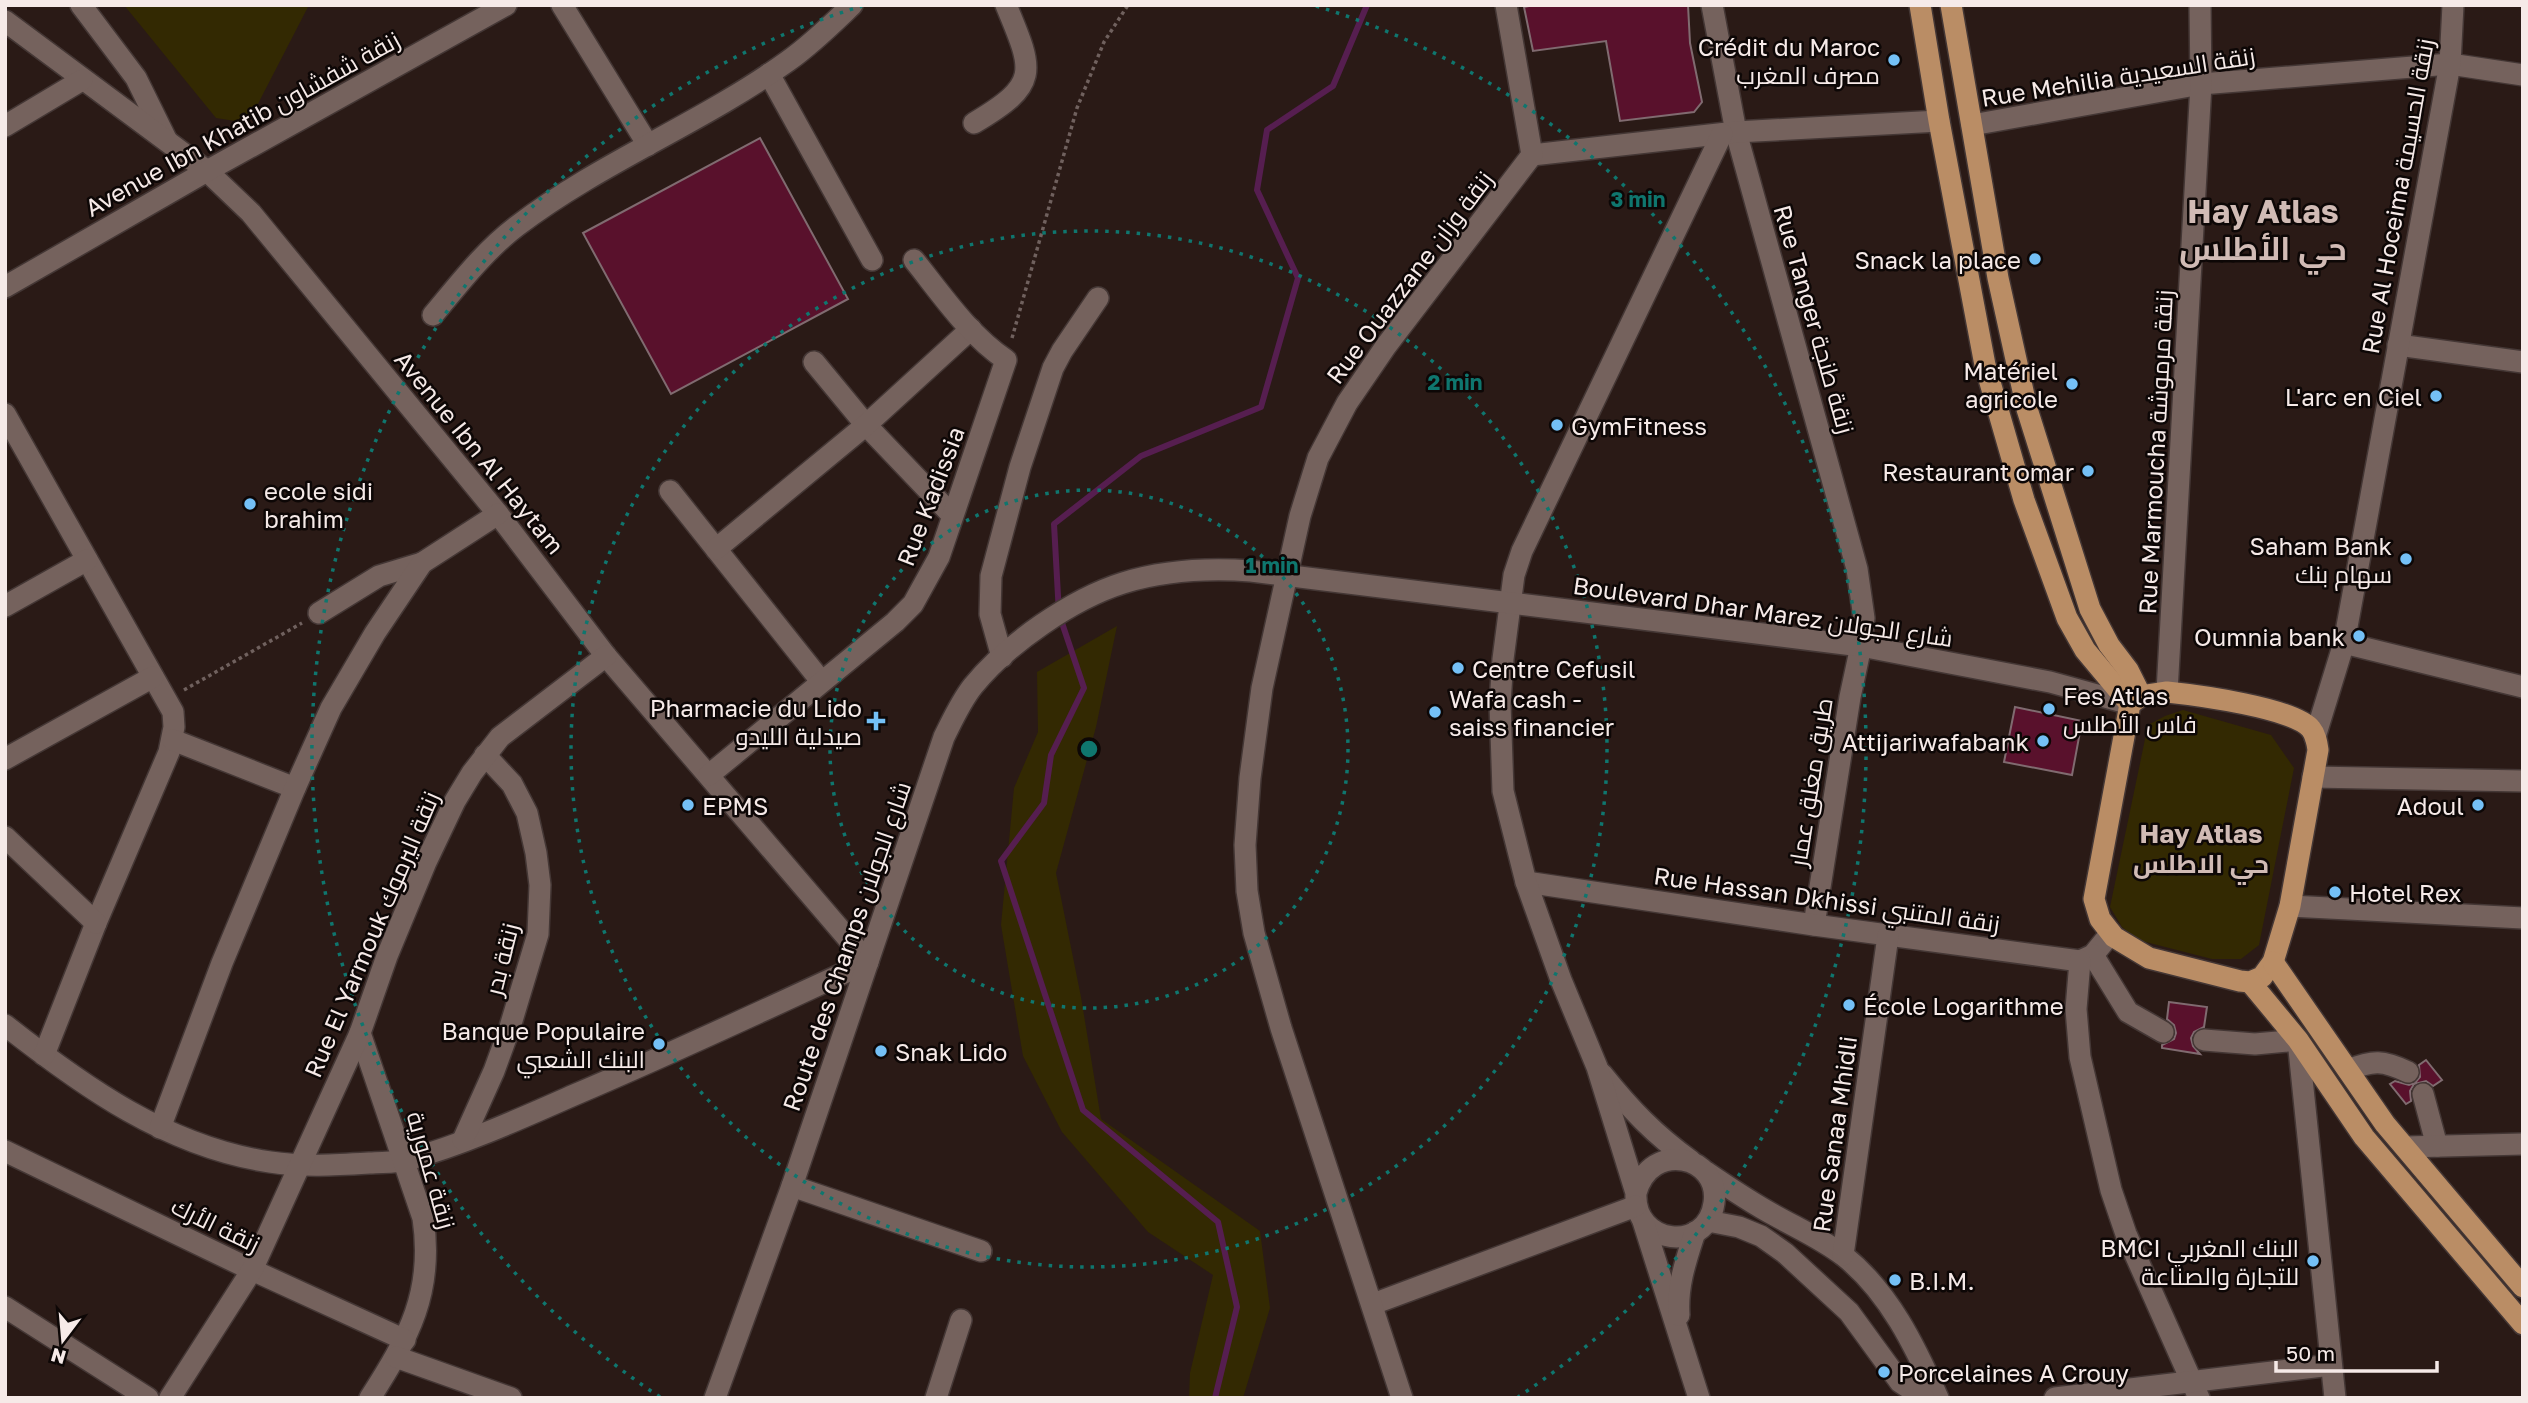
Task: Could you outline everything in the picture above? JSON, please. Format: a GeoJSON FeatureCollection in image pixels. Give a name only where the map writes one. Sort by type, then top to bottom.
{"type":"FeatureCollection","features":[{"type":"Feature","properties":{"kind":"main road"},"geometry":{"type":"LineString","coordinates":[[1920,5],[1938,121],[1985,365],[2024,500],[2067,618],[2085,650],[2135,700]]}},
{"type":"Feature","properties":{"kind":"main road"},"geometry":{"type":"LineString","coordinates":[[1951,5],[1998,278],[2027,409],[2090,609],[2109,645],[2129,670],[2135,700],[2094,899],[2100,919],[2110,933],[2133,950],[2160,962],[2207,975],[2250,982],[2262,977],[2273,962],[2290,906],[2318,750],[2311,728],[2292,717],[2263,709],[2167,692],[2135,700]]}},
{"type":"Feature","properties":{"kind":"main road"},"geometry":{"type":"LineString","coordinates":[[2273,962],[2404,1147],[2523,1287]]}},
{"type":"Feature","properties":{"kind":"main road"},"geometry":{"type":"LineString","coordinates":[[2250,982],[2298,1040],[2364,1137],[2523,1324]]}},
{"type":"Feature","properties":{"kind":"street"},"geometry":{"type":"LineString","coordinates":[[81,5],[136,78],[167,141]]}},
{"type":"Feature","properties":{"kind":"street","name":"Avenue Ibn Khatib زنقة شفشاون"},"geometry":{"type":"LineString","coordinates":[[5,287],[206,171],[506,5]]}},
{"type":"Feature","properties":{"kind":"street"},"geometry":{"type":"LineString","coordinates":[[562,5],[648,145]]}},
{"type":"Feature","properties":{"kind":"street"},"geometry":{"type":"LineString","coordinates":[[433,315],[478,261],[514,228],[553,200],[769,74],[824,34],[852,5]]}},
{"type":"Feature","properties":{"kind":"street"},"geometry":{"type":"LineString","coordinates":[[974,123],[1002,107],[1023,84],[1027,69],[1024,49],[1006,5]]}},
{"type":"Feature","properties":{"kind":"street"},"geometry":{"type":"LineString","coordinates":[[1506,5],[1532,155],[1729,133],[1938,121]]}},
{"type":"Feature","properties":{"kind":"street","name":"Rue Tanger زنقة طنجة"},"geometry":{"type":"LineString","coordinates":[[1712,5],[1729,133],[1857,569],[1864,618],[1861,646]]}},
{"type":"Feature","properties":{"kind":"street","name":"Rue Marmoucha زنقة مرموشة"},"geometry":{"type":"LineString","coordinates":[[2167,692],[2201,84],[2200,5]]}},
{"type":"Feature","properties":{"kind":"street","name":"Rue Al Hoceima زنقة الحسيمة"},"geometry":{"type":"LineString","coordinates":[[2315,737],[2344,643],[2450,64],[2453,5]]}},
{"type":"Feature","properties":{"kind":"street","name":"Avenue Ibn Al Haytam"},"geometry":{"type":"LineString","coordinates":[[5,21],[206,171],[251,213],[498,514],[606,656],[869,962]]}},
{"type":"Feature","properties":{"kind":"street","name":"Rue Mehilia زنقة السعيدية"},"geometry":{"type":"LineString","coordinates":[[1972,125],[2201,84],[2450,64],[2523,75]]}},
{"type":"Feature","properties":{"kind":"street"},"geometry":{"type":"LineString","coordinates":[[769,74],[872,260]]}},
{"type":"Feature","properties":{"kind":"street"},"geometry":{"type":"LineString","coordinates":[[5,126],[82,80]]}},
{"type":"Feature","properties":{"kind":"street"},"geometry":{"type":"LineString","coordinates":[[1699,1398],[1597,1067],[1525,882],[1503,791],[1500,703],[1514,575],[1533,526],[1729,133]]}},
{"type":"Feature","properties":{"kind":"street","name":"Rue Ouazzane زنقة وزان"},"geometry":{"type":"LineString","coordinates":[[1402,1398],[1265,976],[1254,933],[1247,891],[1245,845],[1250,779],[1262,688],[1300,516],[1318,458],[1347,403],[1386,346],[1532,155]]}},
{"type":"Feature","properties":{"kind":"street"},"geometry":{"type":"LineString","coordinates":[[914,260],[971,330],[988,348],[1006,360]]}},
{"type":"Feature","properties":{"kind":"street"},"geometry":{"type":"LineString","coordinates":[[1010,650],[990,614],[991,576],[1020,467],[1053,368],[1098,298]]}},
{"type":"Feature","properties":{"kind":"street"},"geometry":{"type":"LineString","coordinates":[[716,549],[866,425],[971,330]]}},
{"type":"Feature","properties":{"kind":"street"},"geometry":{"type":"LineString","coordinates":[[2398,345],[2523,362]]}},
{"type":"Feature","properties":{"kind":"street","name":"Rue Kadissia"},"geometry":{"type":"LineString","coordinates":[[709,775],[895,622],[913,604],[939,557],[1006,360]]}},
{"type":"Feature","properties":{"kind":"street"},"geometry":{"type":"LineString","coordinates":[[814,362],[866,425],[953,516]]}},
{"type":"Feature","properties":{"kind":"street"},"geometry":{"type":"LineString","coordinates":[[5,414],[13,448],[87,560],[173,712],[174,727],[173,740],[44,1055]]}},
{"type":"Feature","properties":{"kind":"street"},"geometry":{"type":"LineString","coordinates":[[670,491],[821,681]]}},
{"type":"Feature","properties":{"kind":"street"},"geometry":{"type":"LineString","coordinates":[[319,613],[379,576],[422,563],[498,514]]}},
{"type":"Feature","properties":{"kind":"street"},"geometry":{"type":"LineString","coordinates":[[5,606],[87,560]]}},
{"type":"Feature","properties":{"kind":"street"},"geometry":{"type":"LineString","coordinates":[[160,1128],[222,963],[331,708],[358,660],[422,563]]}},
{"type":"Feature","properties":{"kind":"street","name":"Route des Champs شارع الجولان"},"geometry":{"type":"LineString","coordinates":[[715,1398],[792,1186],[944,737],[973,686],[1010,650],[1056,617],[1121,583],[1176,571],[1212,568],[1286,576]]}},
{"type":"Feature","properties":{"kind":"street","name":"Boulevard Dhar Marez شارع الجولان"},"geometry":{"type":"LineString","coordinates":[[1286,576],[1861,646],[2050,681],[2135,700]]}},
{"type":"Feature","properties":{"kind":"street"},"geometry":{"type":"LineString","coordinates":[[2344,643],[2523,687]]}},
{"type":"Feature","properties":{"kind":"street","name":"طريق مغلق عمار"},"geometry":{"type":"LineString","coordinates":[[1814,925],[1850,697],[1861,646]]}},
{"type":"Feature","properties":{"kind":"street","name":"Rue El Yarmouk زنقة اليرموك"},"geometry":{"type":"LineString","coordinates":[[170,1398],[252,1270],[360,1033],[387,956],[455,801],[500,737],[606,656]]}},
{"type":"Feature","properties":{"kind":"street"},"geometry":{"type":"LineString","coordinates":[[5,759],[153,677]]}},
{"type":"Feature","properties":{"kind":"street"},"geometry":{"type":"LineString","coordinates":[[173,740],[295,788]]}},
{"type":"Feature","properties":{"kind":"street","name":"زنقة بدر"},"geometry":{"type":"LineString","coordinates":[[463,1140],[494,1071],[538,934],[540,885],[527,813],[512,783],[485,755]]}},
{"type":"Feature","properties":{"kind":"street"},"geometry":{"type":"LineString","coordinates":[[2313,778],[2523,781]]}},
{"type":"Feature","properties":{"kind":"street"},"geometry":{"type":"LineString","coordinates":[[5,837],[96,923]]}},
{"type":"Feature","properties":{"kind":"street","name":"Rue Hassan Dkhissi زنقة المتنبي"},"geometry":{"type":"LineString","coordinates":[[1525,882],[1888,936],[2086,958]]}},
{"type":"Feature","properties":{"kind":"street"},"geometry":{"type":"LineString","coordinates":[[2290,906],[2523,918]]}},
{"type":"Feature","properties":{"kind":"street"},"geometry":{"type":"LineString","coordinates":[[2110,933],[2086,958],[2076,983],[2080,1057],[2111,1190],[2126,1234],[2195,1389]]}},
{"type":"Feature","properties":{"kind":"street","name":"Rue Sanaa Mhidli"},"geometry":{"type":"LineString","coordinates":[[1843,1255],[1888,936]]}},
{"type":"Feature","properties":{"kind":"street"},"geometry":{"type":"LineString","coordinates":[[2086,958],[2128,1012],[2163,1032]]}},
{"type":"Feature","properties":{"kind":"street"},"geometry":{"type":"LineString","coordinates":[[5,1025],[119,1107],[160,1128],[228,1153],[267,1162],[298,1165],[404,1161],[536,1112],[869,962]]}},
{"type":"Feature","properties":{"kind":"street","name":"زنقة عمورية"},"geometry":{"type":"LineString","coordinates":[[360,1033],[423,1218],[428,1248],[426,1275],[419,1304],[400,1348],[370,1398]]}},
{"type":"Feature","properties":{"kind":"street"},"geometry":{"type":"LineString","coordinates":[[2204,1040],[2255,1044],[2298,1040],[2335,1398]]}},
{"type":"Feature","properties":{"kind":"street"},"geometry":{"type":"LineString","coordinates":[[2348,1070],[2370,1062],[2390,1064],[2407,1072]]}},
{"type":"Feature","properties":{"kind":"street"},"geometry":{"type":"LineString","coordinates":[[1597,1067],[1649,1128],[1697,1166],[1737,1194],[1814,1236],[1843,1255],[1862,1273],[1903,1326],[1938,1398]]}},
{"type":"Feature","properties":{"kind":"street"},"geometry":{"type":"LineString","coordinates":[[2423,1094],[2438,1146]]}},
{"type":"Feature","properties":{"kind":"street"},"geometry":{"type":"LineString","coordinates":[[2404,1147],[2523,1144]]}},
{"type":"Feature","properties":{"kind":"street","name":"زنقة الأرك"},"geometry":{"type":"LineString","coordinates":[[5,1151],[252,1270],[400,1348],[511,1398]]}},
{"type":"Feature","properties":{"kind":"street"},"geometry":{"type":"LineString","coordinates":[[1680,1334],[1678,1297],[1681,1278],[1702,1226],[1712,1212],[1715,1194],[1712,1184],[1697,1166],[1680,1159],[1668,1159],[1656,1163],[1639,1181],[1638,1206],[1660,1235],[1684,1237],[1702,1226],[1739,1227],[1760,1236],[1785,1253],[1849,1312],[1900,1382],[1924,1398]]}},
{"type":"Feature","properties":{"kind":"street"},"geometry":{"type":"LineString","coordinates":[[792,1186],[981,1251]]}},
{"type":"Feature","properties":{"kind":"street"},"geometry":{"type":"LineString","coordinates":[[1373,1304],[1638,1206]]}},
{"type":"Feature","properties":{"kind":"street"},"geometry":{"type":"LineString","coordinates":[[5,1307],[148,1398]]}},
{"type":"Feature","properties":{"kind":"street"},"geometry":{"type":"LineString","coordinates":[[936,1398],[961,1320]]}},
{"type":"Feature","properties":{"kind":"street"},"geometry":{"type":"LineString","coordinates":[[2055,1398],[2195,1389],[2331,1365]]}},
{"type":"Feature","properties":{"kind":"path"},"geometry":{"type":"LineString","coordinates":[[1006,360],[1077,108],[1104,42],[1128,5]]}},
{"type":"Feature","properties":{"kind":"path"},"geometry":{"type":"LineString","coordinates":[[166,700],[319,613]]}},
{"type":"Feature","properties":{"kind":"shaded area"},"geometry":{"type":"Polygon","coordinates":[[[124,5],[309,5],[248,123],[216,118],[124,5]]]}},
{"type":"Feature","properties":{"kind":"shaded area"},"geometry":{"type":"Polygon","coordinates":[[[1117,626],[1096,727],[1056,873],[1081,997],[1101,1119],[1260,1231],[1270,1308],[1243,1398],[1189,1398],[1190,1373],[1213,1275],[1148,1232],[1062,1132],[1023,1056],[1001,925],[1014,788],[1038,732],[1037,672],[1117,626]]]}},
{"type":"Feature","properties":{"kind":"shaded area"},"geometry":{"type":"Polygon","coordinates":[[[2183,710],[2271,735],[2294,768],[2259,945],[2241,959],[2212,959],[2138,940],[2122,927],[2110,907],[2148,725],[2183,710]]]}},
{"type":"Feature","properties":{"kind":"building"},"geometry":{"type":"Polygon","coordinates":[[[1688,5],[1690,43],[1702,102],[1694,112],[1620,121],[1606,41],[1533,51],[1524,7],[1688,5]]]}},
{"type":"Feature","properties":{"kind":"building"},"geometry":{"type":"Polygon","coordinates":[[[760,138],[848,299],[671,394],[583,233],[760,138]]]}},
{"type":"Feature","properties":{"kind":"building","name":"Attijariwafabank"},"geometry":{"type":"Polygon","coordinates":[[[2015,707],[2082,721],[2072,775],[2004,762],[2015,707]]]}},
{"type":"Feature","properties":{"kind":"building"},"geometry":{"type":"Polygon","coordinates":[[[2169,1002],[2207,1007],[2204,1027],[2194,1032],[2191,1038],[2193,1046],[2200,1054],[2162,1048],[2162,1045],[2174,1039],[2176,1033],[2174,1025],[2167,1019],[2169,1002]]]}},
{"type":"Feature","properties":{"kind":"building"},"geometry":{"type":"Polygon","coordinates":[[[2426,1060],[2442,1080],[2433,1086],[2426,1081],[2414,1084],[2410,1091],[2411,1101],[2406,1104],[2390,1084],[2395,1081],[2409,1085],[2415,1083],[2420,1077],[2419,1065],[2426,1060]]]}},
{"type":"Feature","properties":{"kind":"waterway"},"geometry":{"type":"LineString","coordinates":[[1215,1398],[1237,1307],[1218,1222],[1083,1110],[1001,861],[1044,803],[1051,755],[1084,688],[1059,614],[1054,524],[1141,456],[1261,407],[1298,278],[1257,190],[1267,130],[1333,86],[1367,5]]}},
{"type":"Feature","properties":{"kind":"place","name":"Crédit du Maroc مصرف المغرب"},"geometry":{"type":"Point","coordinates":[1894,60]}},
{"type":"Feature","properties":{"kind":"place","name":"Snack la place"},"geometry":{"type":"Point","coordinates":[2035,259]}},
{"type":"Feature","properties":{"kind":"place","name":"Matériel agricole"},"geometry":{"type":"Point","coordinates":[2072,384]}},
{"type":"Feature","properties":{"kind":"place","name":"L'arc en Ciel"},"geometry":{"type":"Point","coordinates":[2436,396]}},
{"type":"Feature","properties":{"kind":"place","name":"GymFitness"},"geometry":{"type":"Point","coordinates":[1557,425]}},
{"type":"Feature","properties":{"kind":"place","name":"Restaurant omar"},"geometry":{"type":"Point","coordinates":[2088,471]}},
{"type":"Feature","properties":{"kind":"place","name":"ecole sidi brahim"},"geometry":{"type":"Point","coordinates":[250,504]}},
{"type":"Feature","properties":{"kind":"place","name":"Saham Bank سهام بنك"},"geometry":{"type":"Point","coordinates":[2406,559]}},
{"type":"Feature","properties":{"kind":"place","name":"Oumnia bank"},"geometry":{"type":"Point","coordinates":[2359,636]}},
{"type":"Feature","properties":{"kind":"place","name":"Centre Cefusil"},"geometry":{"type":"Point","coordinates":[1458,668]}},
{"type":"Feature","properties":{"kind":"place","name":"Fes Atlas فاس الأطلس"},"geometry":{"type":"Point","coordinates":[2049,709]}},
{"type":"Feature","properties":{"kind":"place","name":"Wafa cash - saiss financier"},"geometry":{"type":"Point","coordinates":[1435,712]}},
{"type":"Feature","properties":{"kind":"place","name":"Pharmacie du Lido صيدلية الليدو"},"geometry":{"type":"Point","coordinates":[876,721]}},
{"type":"Feature","properties":{"kind":"place","name":"Attijariwafabank"},"geometry":{"type":"Point","coordinates":[2043,741]}},
{"type":"Feature","properties":{"kind":"place","name":"EPMS"},"geometry":{"type":"Point","coordinates":[688,805]}},
{"type":"Feature","properties":{"kind":"place","name":"Adoul"},"geometry":{"type":"Point","coordinates":[2478,805]}},
{"type":"Feature","properties":{"kind":"place","name":"Hotel Rex"},"geometry":{"type":"Point","coordinates":[2335,892]}},
{"type":"Feature","properties":{"kind":"place","name":"École Logarithme"},"geometry":{"type":"Point","coordinates":[1849,1005]}},
{"type":"Feature","properties":{"kind":"place","name":"Banque Populaire البنك الشعبي"},"geometry":{"type":"Point","coordinates":[659,1044]}},
{"type":"Feature","properties":{"kind":"place","name":"Snak Lido"},"geometry":{"type":"Point","coordinates":[881,1051]}},
{"type":"Feature","properties":{"kind":"place","name":"BMCI البنك المغربي للتجارة والصناعة"},"geometry":{"type":"Point","coordinates":[2313,1261]}},
{"type":"Feature","properties":{"kind":"place","name":"B.I.M."},"geometry":{"type":"Point","coordinates":[1895,1280]}},
{"type":"Feature","properties":{"kind":"place","name":"Porcelaines A Crouy"},"geometry":{"type":"Point","coordinates":[1884,1372]}},
{"type":"Feature","properties":{"kind":"district","name":"Hay Atlas حي الأطلس"},"geometry":{"type":"Point","coordinates":[2263,230]}},
{"type":"Feature","properties":{"kind":"district","name":"Hay Atlas حي الاطلس"},"geometry":{"type":"Point","coordinates":[2201,848]}}]}
